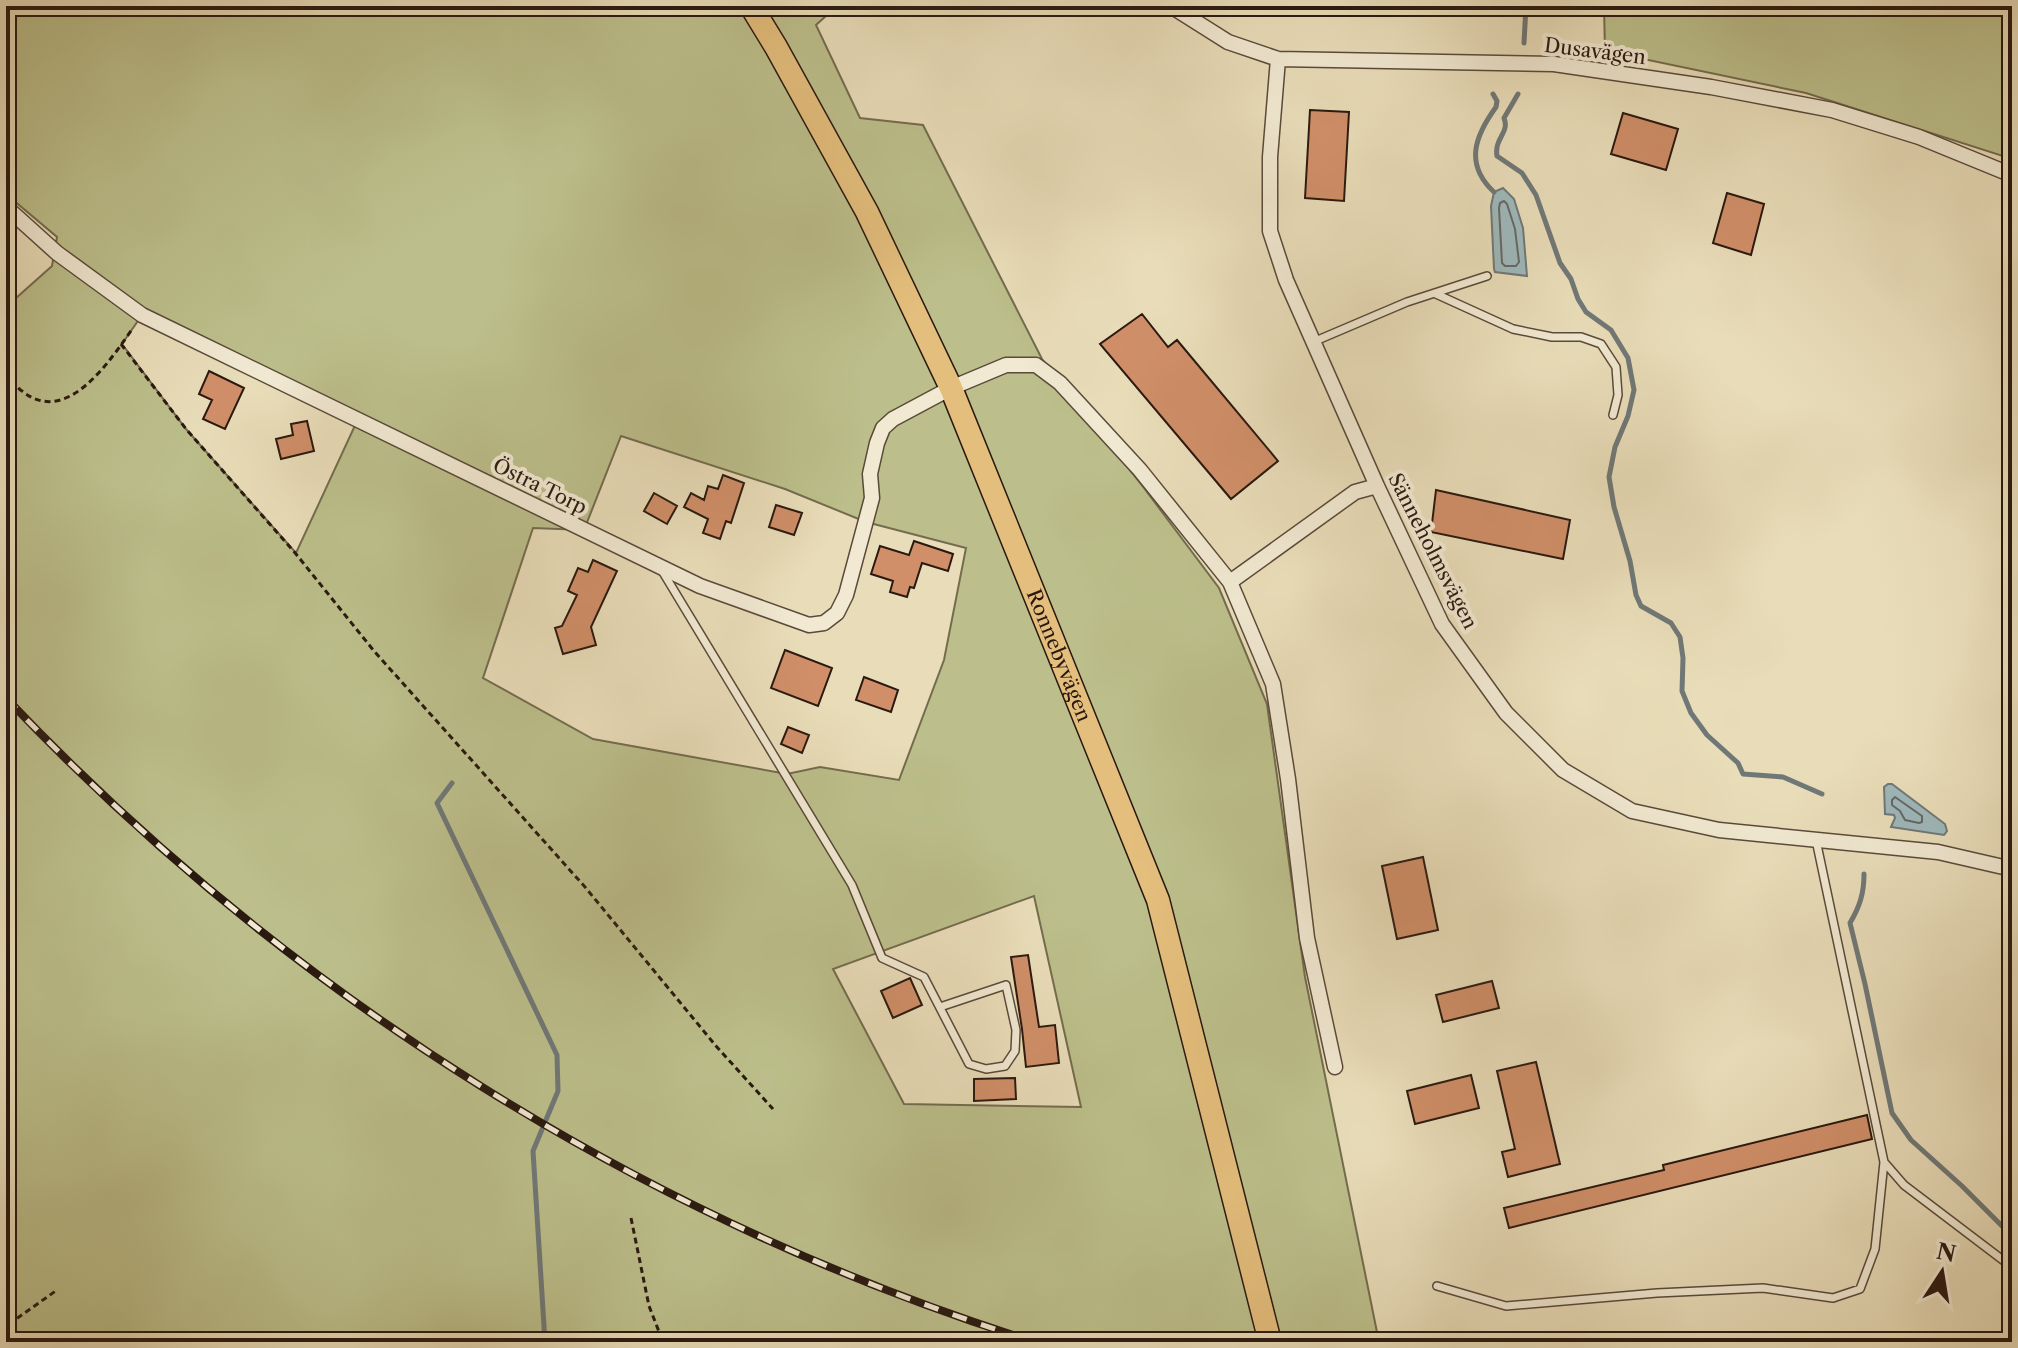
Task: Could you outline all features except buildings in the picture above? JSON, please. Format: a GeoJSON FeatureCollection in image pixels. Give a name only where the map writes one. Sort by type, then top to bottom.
{"type":"FeatureCollection","features":[{"type":"Feature","properties":{"kind":"main road","name":"Ronnebyvägen"},"geometry":{"type":"LineString","coordinates":[[751,6],[867,212],[951,388],[1158,900],[1270,1342]]}},
{"type":"Feature","properties":{"kind":"street","name":"Dusavägen"},"geometry":{"type":"LineString","coordinates":[[1171,6],[1228,42],[1278,59],[1554,64],[1711,87],[1832,110],[1919,137],[2012,175]]}},
{"type":"Feature","properties":{"kind":"street","name":"Sänneholmsvägen"},"geometry":{"type":"LineString","coordinates":[[1278,59],[1270,157],[1270,231],[1286,280],[1442,624],[1506,713],[1563,770],[1632,811],[1719,830],[1938,852],[2012,869]]}},
{"type":"Feature","properties":{"kind":"street","name":"Östra Torp"},"geometry":{"type":"LineString","coordinates":[[6,207],[57,253],[142,315],[700,586],[809,625],[824,623],[837,613],[846,595],[872,498],[870,474],[883,428],[893,419],[951,388],[1006,365],[1036,365],[1060,383],[1140,470],[1230,582],[1273,684],[1307,938],[1335,1067]]}},
{"type":"Feature","properties":{"kind":"street"},"geometry":{"type":"LineString","coordinates":[[1230,582],[1355,492],[1377,486]]}},
{"type":"Feature","properties":{"kind":"lane"},"geometry":{"type":"LineString","coordinates":[[1313,342],[1407,302],[1487,276]]}},
{"type":"Feature","properties":{"kind":"lane"},"geometry":{"type":"LineString","coordinates":[[1436,294],[1513,329],[1552,337],[1581,337],[1601,344],[1616,367],[1618,395],[1613,415]]}},
{"type":"Feature","properties":{"kind":"lane"},"geometry":{"type":"LineString","coordinates":[[658,564],[852,885],[882,958],[924,977],[969,1064],[986,1069],[1005,1066],[1015,1051],[1016,1030],[1006,985],[940,1007]]}},
{"type":"Feature","properties":{"kind":"lane"},"geometry":{"type":"LineString","coordinates":[[1437,1286],[1506,1306],[1657,1293],[1763,1288],[1833,1298],[1860,1289],[1875,1249],[1884,1162],[1816,840]]}},
{"type":"Feature","properties":{"kind":"lane"},"geometry":{"type":"LineString","coordinates":[[1884,1162],[1904,1185],[2012,1267]]}},
{"type":"Feature","properties":{"kind":"path"},"geometry":{"type":"LineString","coordinates":[[6,372],[22,391],[41,401],[58,402],[88,384],[105,368],[142,315]]}},
{"type":"Feature","properties":{"kind":"path"},"geometry":{"type":"LineString","coordinates":[[121,344],[186,429],[296,554],[374,651],[585,887],[716,1046],[773,1109]]}},
{"type":"Feature","properties":{"kind":"path"},"geometry":{"type":"LineString","coordinates":[[631,1218],[649,1306],[663,1342]]}},
{"type":"Feature","properties":{"kind":"path"},"geometry":{"type":"LineString","coordinates":[[27,1342],[7,1323],[57,1290]]}},
{"type":"Feature","properties":{"kind":"green space"},"geometry":{"type":"Polygon","coordinates":[[[6,6],[837,6],[816,25],[860,118],[923,125],[1042,359],[1219,588],[1267,704],[1305,977],[1379,1342],[6,1342],[6,307],[52,266],[57,237],[6,194],[6,6]],[[142,315],[122,344],[186,429],[296,553],[358,419],[142,315]],[[621,436],[584,530],[533,528],[483,678],[593,739],[787,774],[820,767],[899,780],[944,660],[966,548],[866,522],[785,489],[621,436]],[[1034,896],[833,969],[904,1104],[1081,1107],[1034,896]]]}},
{"type":"Feature","properties":{"kind":"green space"},"geometry":{"type":"Polygon","coordinates":[[[1604,6],[2012,6],[2012,159],[1806,93],[1605,51],[1604,6]]]}},
{"type":"Feature","properties":{"kind":"water"},"geometry":{"type":"Polygon","coordinates":[[[1503,188],[1514,199],[1523,228],[1527,276],[1495,272],[1494,269],[1491,206],[1494,192],[1503,188]]]}},
{"type":"Feature","properties":{"kind":"water"},"geometry":{"type":"Polygon","coordinates":[[[1888,784],[1945,824],[1947,831],[1944,835],[1891,827],[1894,815],[1885,814],[1884,787],[1888,784]]]}},
{"type":"Feature","properties":{"kind":"waterway"},"geometry":{"type":"LineString","coordinates":[[1524,43],[1526,6]]}},
{"type":"Feature","properties":{"kind":"waterway"},"geometry":{"type":"LineString","coordinates":[[1493,94],[1496,107],[1478,139],[1476,160],[1479,171],[1494,192]]}},
{"type":"Feature","properties":{"kind":"waterway"},"geometry":{"type":"LineString","coordinates":[[1518,94],[1504,118],[1505,128],[1497,156],[1522,173],[1536,195],[1560,263],[1571,279],[1578,299],[1586,312],[1611,330],[1628,358],[1634,390],[1628,416],[1615,447],[1609,477],[1636,595],[1641,606],[1671,623],[1680,637],[1682,691],[1691,713],[1707,735],[1738,763],[1743,774],[1783,777],[1822,794]]}},
{"type":"Feature","properties":{"kind":"waterway"},"geometry":{"type":"LineString","coordinates":[[452,783],[437,803],[557,1055],[558,1091],[533,1151],[545,1342]]}},
{"type":"Feature","properties":{"kind":"waterway"},"geometry":{"type":"LineString","coordinates":[[1864,874],[1861,899],[1850,923],[1892,1113],[1911,1140],[2012,1236]]}},
{"type":"Feature","properties":{"kind":"railway"},"geometry":{"type":"LineString","coordinates":[[6,698],[115,806],[231,907],[353,1000],[480,1086],[612,1163],[749,1232],[890,1291],[1035,1342]]}}]}
